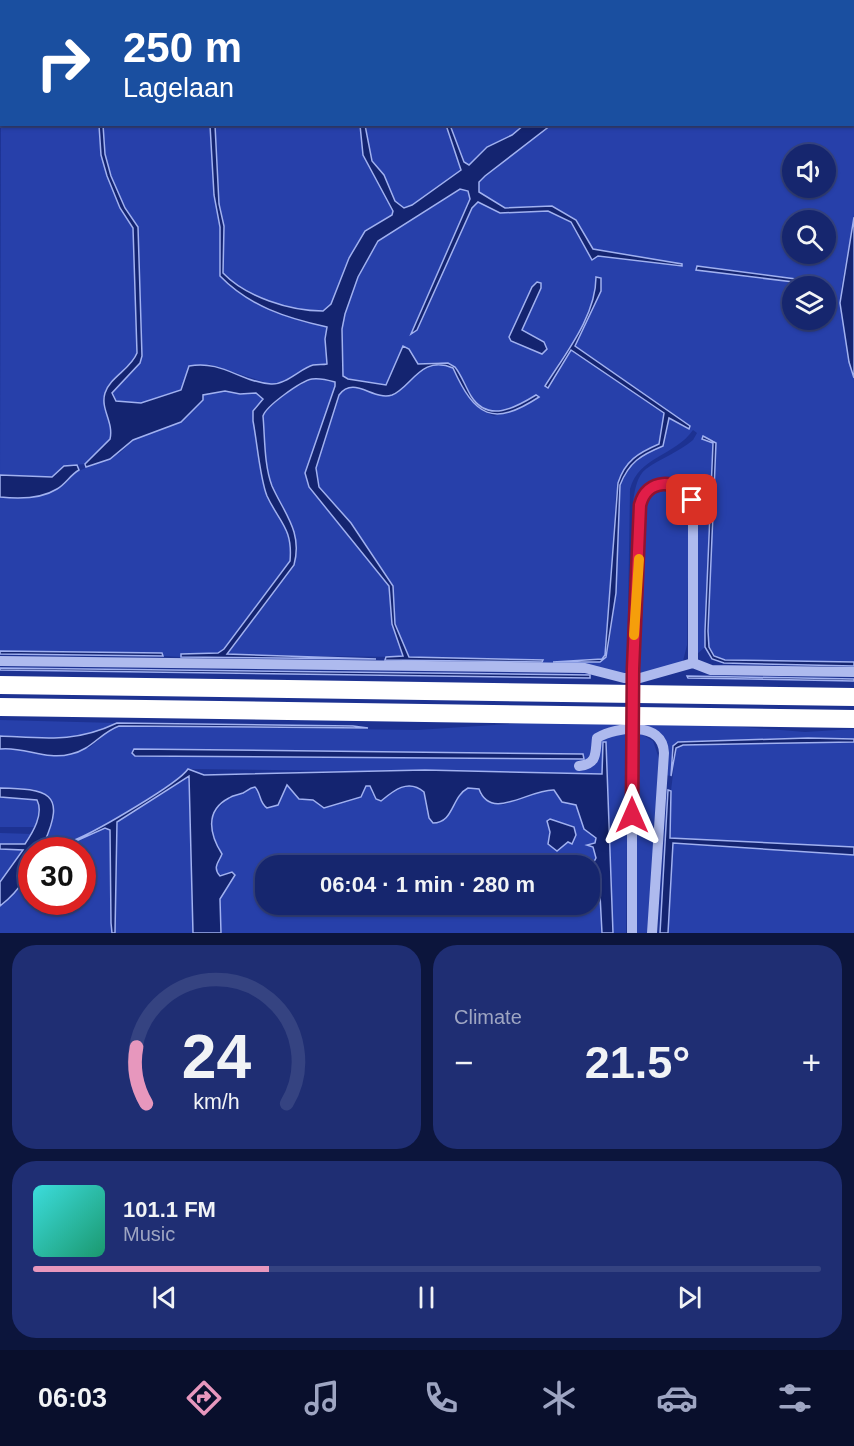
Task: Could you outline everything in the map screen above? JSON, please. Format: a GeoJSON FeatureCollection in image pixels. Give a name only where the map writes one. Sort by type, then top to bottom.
{"type":"FeatureCollection","features":[{"type":"Feature","properties":{"kind":"highway"},"geometry":{"type":"LineString","coordinates":[[0,685],[854,696]]}},
{"type":"Feature","properties":{"kind":"highway"},"geometry":{"type":"LineString","coordinates":[[0,707],[854,719]]}},
{"type":"Feature","properties":{"kind":"street"},"geometry":{"type":"LineString","coordinates":[[632,933],[633,669],[640,505],[646,491],[657,484],[679,487],[688,494],[693,506],[693,663]]}},
{"type":"Feature","properties":{"kind":"street"},"geometry":{"type":"LineString","coordinates":[[0,661],[585,668],[624,678],[640,678],[693,663],[711,670],[854,672]]}},
{"type":"Feature","properties":{"kind":"street"},"geometry":{"type":"LineString","coordinates":[[579,766],[590,764],[594,759],[597,738],[605,734],[645,730],[656,733],[662,742],[664,753],[652,933]]}},
{"type":"Feature","properties":{"kind":"shaded area"},"geometry":{"type":"Polygon","coordinates":[[[1,126],[99,126],[101,155],[107,176],[120,208],[133,228],[137,353],[134,362],[106,391],[111,429],[110,439],[85,464],[64,466],[52,477],[0,474],[1,126]]]}},
{"type":"Feature","properties":{"kind":"shaded area"},"geometry":{"type":"Polygon","coordinates":[[[99,126],[103,126],[105,154],[111,176],[125,208],[138,227],[142,356],[140,363],[112,393],[116,401],[141,403],[181,390],[189,366],[212,366],[250,380],[277,384],[313,365],[327,364],[325,339],[327,327],[283,315],[256,303],[220,276],[220,227],[214,195],[210,126],[215,126],[219,204],[224,226],[223,273],[244,289],[269,301],[323,311],[331,304],[349,258],[365,231],[392,215],[393,211],[363,155],[360,126],[365,126],[372,161],[384,175],[395,201],[404,208],[412,205],[461,170],[446,126],[450,126],[464,162],[469,165],[487,147],[512,135],[523,126],[550,126],[485,176],[479,182],[479,192],[505,208],[552,206],[576,220],[593,249],[682,264],[682,266],[598,256],[592,260],[571,222],[548,211],[500,213],[478,202],[472,208],[417,330],[411,334],[470,199],[468,191],[460,189],[378,241],[358,277],[342,329],[343,376],[348,379],[386,385],[403,346],[409,349],[418,364],[448,363],[455,367],[471,396],[485,409],[494,411],[511,408],[536,395],[539,397],[509,412],[497,414],[487,412],[478,407],[469,397],[453,368],[442,365],[433,365],[425,369],[392,395],[378,395],[351,387],[339,395],[316,468],[319,487],[351,523],[393,586],[395,624],[409,657],[543,660],[542,662],[385,660],[386,657],[403,656],[392,624],[389,586],[309,487],[305,473],[335,386],[335,382],[317,379],[307,381],[292,389],[270,406],[263,416],[269,478],[291,523],[296,553],[294,565],[227,654],[376,659],[181,657],[181,654],[218,653],[224,649],[290,561],[289,541],[284,526],[267,496],[262,480],[253,411],[263,399],[256,393],[240,394],[225,391],[203,395],[203,400],[181,422],[133,440],[110,459],[86,467],[85,464],[110,439],[110,427],[104,405],[105,393],[111,382],[130,364],[137,353],[133,228],[120,208],[101,155],[99,126]]]}},
{"type":"Feature","properties":{"kind":"shaded area"},"geometry":{"type":"Polygon","coordinates":[[[103,126],[854,126],[854,217],[841,288],[849,362],[854,378],[854,662],[725,660],[714,656],[708,647],[714,440],[703,439],[713,443],[713,461],[705,647],[696,655],[696,500],[687,487],[678,480],[665,478],[658,480],[647,487],[639,498],[634,573],[632,517],[633,502],[640,477],[646,469],[693,440],[697,433],[693,430],[677,446],[641,470],[630,489],[627,676],[543,666],[542,660],[409,657],[395,624],[393,586],[351,523],[319,487],[316,468],[339,395],[351,387],[378,395],[392,395],[425,368],[442,365],[453,368],[464,390],[474,403],[494,416],[526,405],[538,396],[506,410],[486,409],[471,394],[455,367],[438,362],[418,364],[409,349],[392,371],[386,385],[348,379],[311,365],[301,373],[274,385],[208,364],[185,383],[181,390],[141,403],[115,401],[111,393],[140,363],[138,227],[125,208],[111,176],[105,154],[103,126]],[[571,344],[545,385],[547,388],[571,350],[664,413],[659,445],[630,460],[616,494],[605,655],[602,659],[553,662],[600,662],[608,652],[616,593],[620,485],[627,470],[636,460],[663,446],[669,417],[688,429],[571,344]]]}},
{"type":"Feature","properties":{"kind":"shaded area"},"geometry":{"type":"Polygon","coordinates":[[[854,217],[854,378],[849,362],[840,303],[854,217]]]}},
{"type":"Feature","properties":{"kind":"shaded area"},"geometry":{"type":"Polygon","coordinates":[[[697,266],[782,277],[782,281],[696,270],[697,266]]]}},
{"type":"Feature","properties":{"kind":"shaded area"},"geometry":{"type":"Polygon","coordinates":[[[596,277],[601,278],[601,291],[575,346],[690,426],[689,429],[669,418],[663,446],[637,460],[627,470],[620,485],[616,593],[606,657],[600,662],[553,662],[602,659],[605,655],[618,483],[624,469],[633,459],[659,444],[664,413],[571,350],[548,388],[545,386],[585,320],[595,292],[596,277]]]}},
{"type":"Feature","properties":{"kind":"shaded area"},"geometry":{"type":"Polygon","coordinates":[[[537,282],[541,283],[541,288],[522,330],[544,342],[547,349],[542,354],[511,341],[509,337],[532,287],[537,282]]]}},
{"type":"Feature","properties":{"kind":"shaded area"},"geometry":{"type":"Polygon","coordinates":[[[316,378],[335,382],[335,386],[305,474],[309,487],[389,586],[392,624],[403,657],[227,655],[227,651],[294,565],[296,553],[291,523],[269,478],[263,416],[271,405],[286,394],[316,378]]]}},
{"type":"Feature","properties":{"kind":"shaded area"},"geometry":{"type":"Polygon","coordinates":[[[225,391],[256,393],[264,399],[257,405],[267,495],[285,522],[291,550],[290,561],[224,649],[218,653],[182,654],[181,657],[163,656],[162,653],[0,651],[0,497],[10,498],[66,482],[74,473],[120,453],[133,440],[181,422],[203,400],[202,395],[225,391]]]}},
{"type":"Feature","properties":{"kind":"shaded area"},"geometry":{"type":"Polygon","coordinates":[[[703,436],[716,443],[708,631],[709,647],[714,656],[725,660],[854,662],[854,666],[724,663],[712,659],[705,647],[705,631],[713,443],[702,439],[703,436]]]}},
{"type":"Feature","properties":{"kind":"shaded area"},"geometry":{"type":"Polygon","coordinates":[[[77,465],[79,470],[60,487],[44,495],[29,498],[0,497],[0,475],[52,477],[64,466],[77,465]]]}},
{"type":"Feature","properties":{"kind":"shaded area"},"geometry":{"type":"Polygon","coordinates":[[[666,490],[679,493],[689,507],[687,645],[683,661],[661,670],[637,673],[642,511],[653,494],[666,490]]]}},
{"type":"Feature","properties":{"kind":"shaded area"},"geometry":{"type":"Polygon","coordinates":[[[0,651],[162,653],[163,656],[0,654],[0,651]]]}},
{"type":"Feature","properties":{"kind":"shaded area"},"geometry":{"type":"Polygon","coordinates":[[[0,668],[590,675],[590,678],[0,670],[0,668]]]}},
{"type":"Feature","properties":{"kind":"shaded area"},"geometry":{"type":"Polygon","coordinates":[[[687,676],[854,679],[854,681],[688,678],[687,676]]]}},
{"type":"Feature","properties":{"kind":"shaded area"},"geometry":{"type":"Polygon","coordinates":[[[0,720],[117,723],[87,734],[46,738],[0,736],[0,720]]]}},
{"type":"Feature","properties":{"kind":"shaded area"},"geometry":{"type":"Polygon","coordinates":[[[540,722],[628,724],[626,933],[613,933],[605,742],[603,743],[603,774],[188,769],[185,773],[189,776],[193,933],[0,933],[0,833],[32,834],[50,829],[34,789],[0,788],[0,749],[89,748],[111,729],[119,726],[417,730],[540,722]],[[135,749],[133,753],[135,756],[584,759],[582,754],[135,749]]]}},
{"type":"Feature","properties":{"kind":"shaded area"},"geometry":{"type":"Polygon","coordinates":[[[117,723],[368,728],[119,726],[84,749],[62,756],[0,749],[0,736],[60,738],[87,734],[117,723]]]}},
{"type":"Feature","properties":{"kind":"shaded area"},"geometry":{"type":"Polygon","coordinates":[[[638,724],[731,726],[805,732],[854,729],[854,739],[679,742],[672,750],[671,776],[665,775],[666,753],[638,724]]]}},
{"type":"Feature","properties":{"kind":"shaded area"},"geometry":{"type":"Polygon","coordinates":[[[638,732],[653,741],[660,762],[648,933],[634,933],[638,732]]]}},
{"type":"Feature","properties":{"kind":"shaded area"},"geometry":{"type":"Polygon","coordinates":[[[854,739],[854,742],[683,745],[676,748],[671,776],[673,746],[678,742],[854,739]]]}},
{"type":"Feature","properties":{"kind":"shaded area"},"geometry":{"type":"Polygon","coordinates":[[[808,741],[854,742],[854,847],[670,838],[671,791],[676,748],[683,745],[808,741]]]}},
{"type":"Feature","properties":{"kind":"shaded area"},"geometry":{"type":"Polygon","coordinates":[[[603,742],[606,742],[613,933],[602,933],[600,855],[595,855],[593,847],[587,845],[595,843],[596,838],[584,829],[576,805],[562,802],[554,790],[501,804],[492,803],[479,789],[468,788],[458,797],[445,819],[433,823],[429,818],[424,792],[412,786],[401,788],[381,801],[376,799],[370,786],[366,786],[361,797],[324,808],[313,800],[299,799],[287,785],[278,805],[267,808],[255,787],[251,788],[221,803],[213,816],[212,831],[222,854],[217,870],[220,876],[232,872],[235,875],[220,899],[221,933],[193,933],[189,776],[117,822],[115,933],[112,933],[111,923],[110,830],[105,828],[80,837],[137,806],[188,769],[204,775],[425,770],[602,774],[603,742]]]}},
{"type":"Feature","properties":{"kind":"shaded area"},"geometry":{"type":"Polygon","coordinates":[[[134,749],[583,754],[584,759],[135,756],[132,753],[134,749]]]}},
{"type":"Feature","properties":{"kind":"shaded area"},"geometry":{"type":"Polygon","coordinates":[[[287,785],[297,796],[313,800],[324,808],[362,795],[366,786],[370,786],[372,794],[386,797],[394,790],[410,786],[424,792],[429,818],[433,823],[445,818],[468,788],[479,789],[480,795],[503,805],[531,794],[555,790],[576,805],[584,829],[595,835],[595,842],[588,846],[593,847],[595,855],[255,855],[255,915],[600,915],[600,895],[601,933],[221,933],[218,914],[220,900],[225,888],[230,884],[216,870],[222,854],[211,831],[213,815],[226,800],[255,787],[260,793],[279,802],[287,785]]]}},
{"type":"Feature","properties":{"kind":"shaded area"},"geometry":{"type":"Polygon","coordinates":[[[0,788],[41,792],[48,797],[53,803],[51,826],[46,837],[29,837],[38,817],[37,800],[0,797],[0,788]]]}},
{"type":"Feature","properties":{"kind":"shaded area"},"geometry":{"type":"Polygon","coordinates":[[[668,790],[671,791],[670,838],[854,847],[854,855],[673,843],[668,933],[660,933],[668,790]]]}},
{"type":"Feature","properties":{"kind":"shaded area"},"geometry":{"type":"Polygon","coordinates":[[[0,797],[37,800],[40,807],[36,827],[0,827],[0,797]]]}},
{"type":"Feature","properties":{"kind":"shaded area"},"geometry":{"type":"Polygon","coordinates":[[[550,819],[574,827],[576,835],[572,844],[568,842],[557,851],[548,844],[550,832],[547,821],[550,819]]]}},
{"type":"Feature","properties":{"kind":"shaded area"},"geometry":{"type":"Polygon","coordinates":[[[673,843],[854,855],[854,933],[668,933],[673,843]]]}},
{"type":"Feature","properties":{"kind":"shaded area"},"geometry":{"type":"Polygon","coordinates":[[[0,844],[18,844],[18,850],[0,849],[0,844]]]}},
{"type":"Feature","properties":{"kind":"shaded area"},"geometry":{"type":"Polygon","coordinates":[[[18,857],[18,888],[0,906],[0,882],[18,857]]]}},
{"type":"Feature","properties":{"kind":"slow traffic"},"geometry":{"type":"LineString","coordinates":[[634,635],[639,559]]}},
{"type":"Feature","properties":{"kind":"route"},"geometry":{"type":"LineString","coordinates":[[632,815],[633,669],[640,505],[646,491],[652,486],[667,483],[684,490],[692,500]]}}]}
